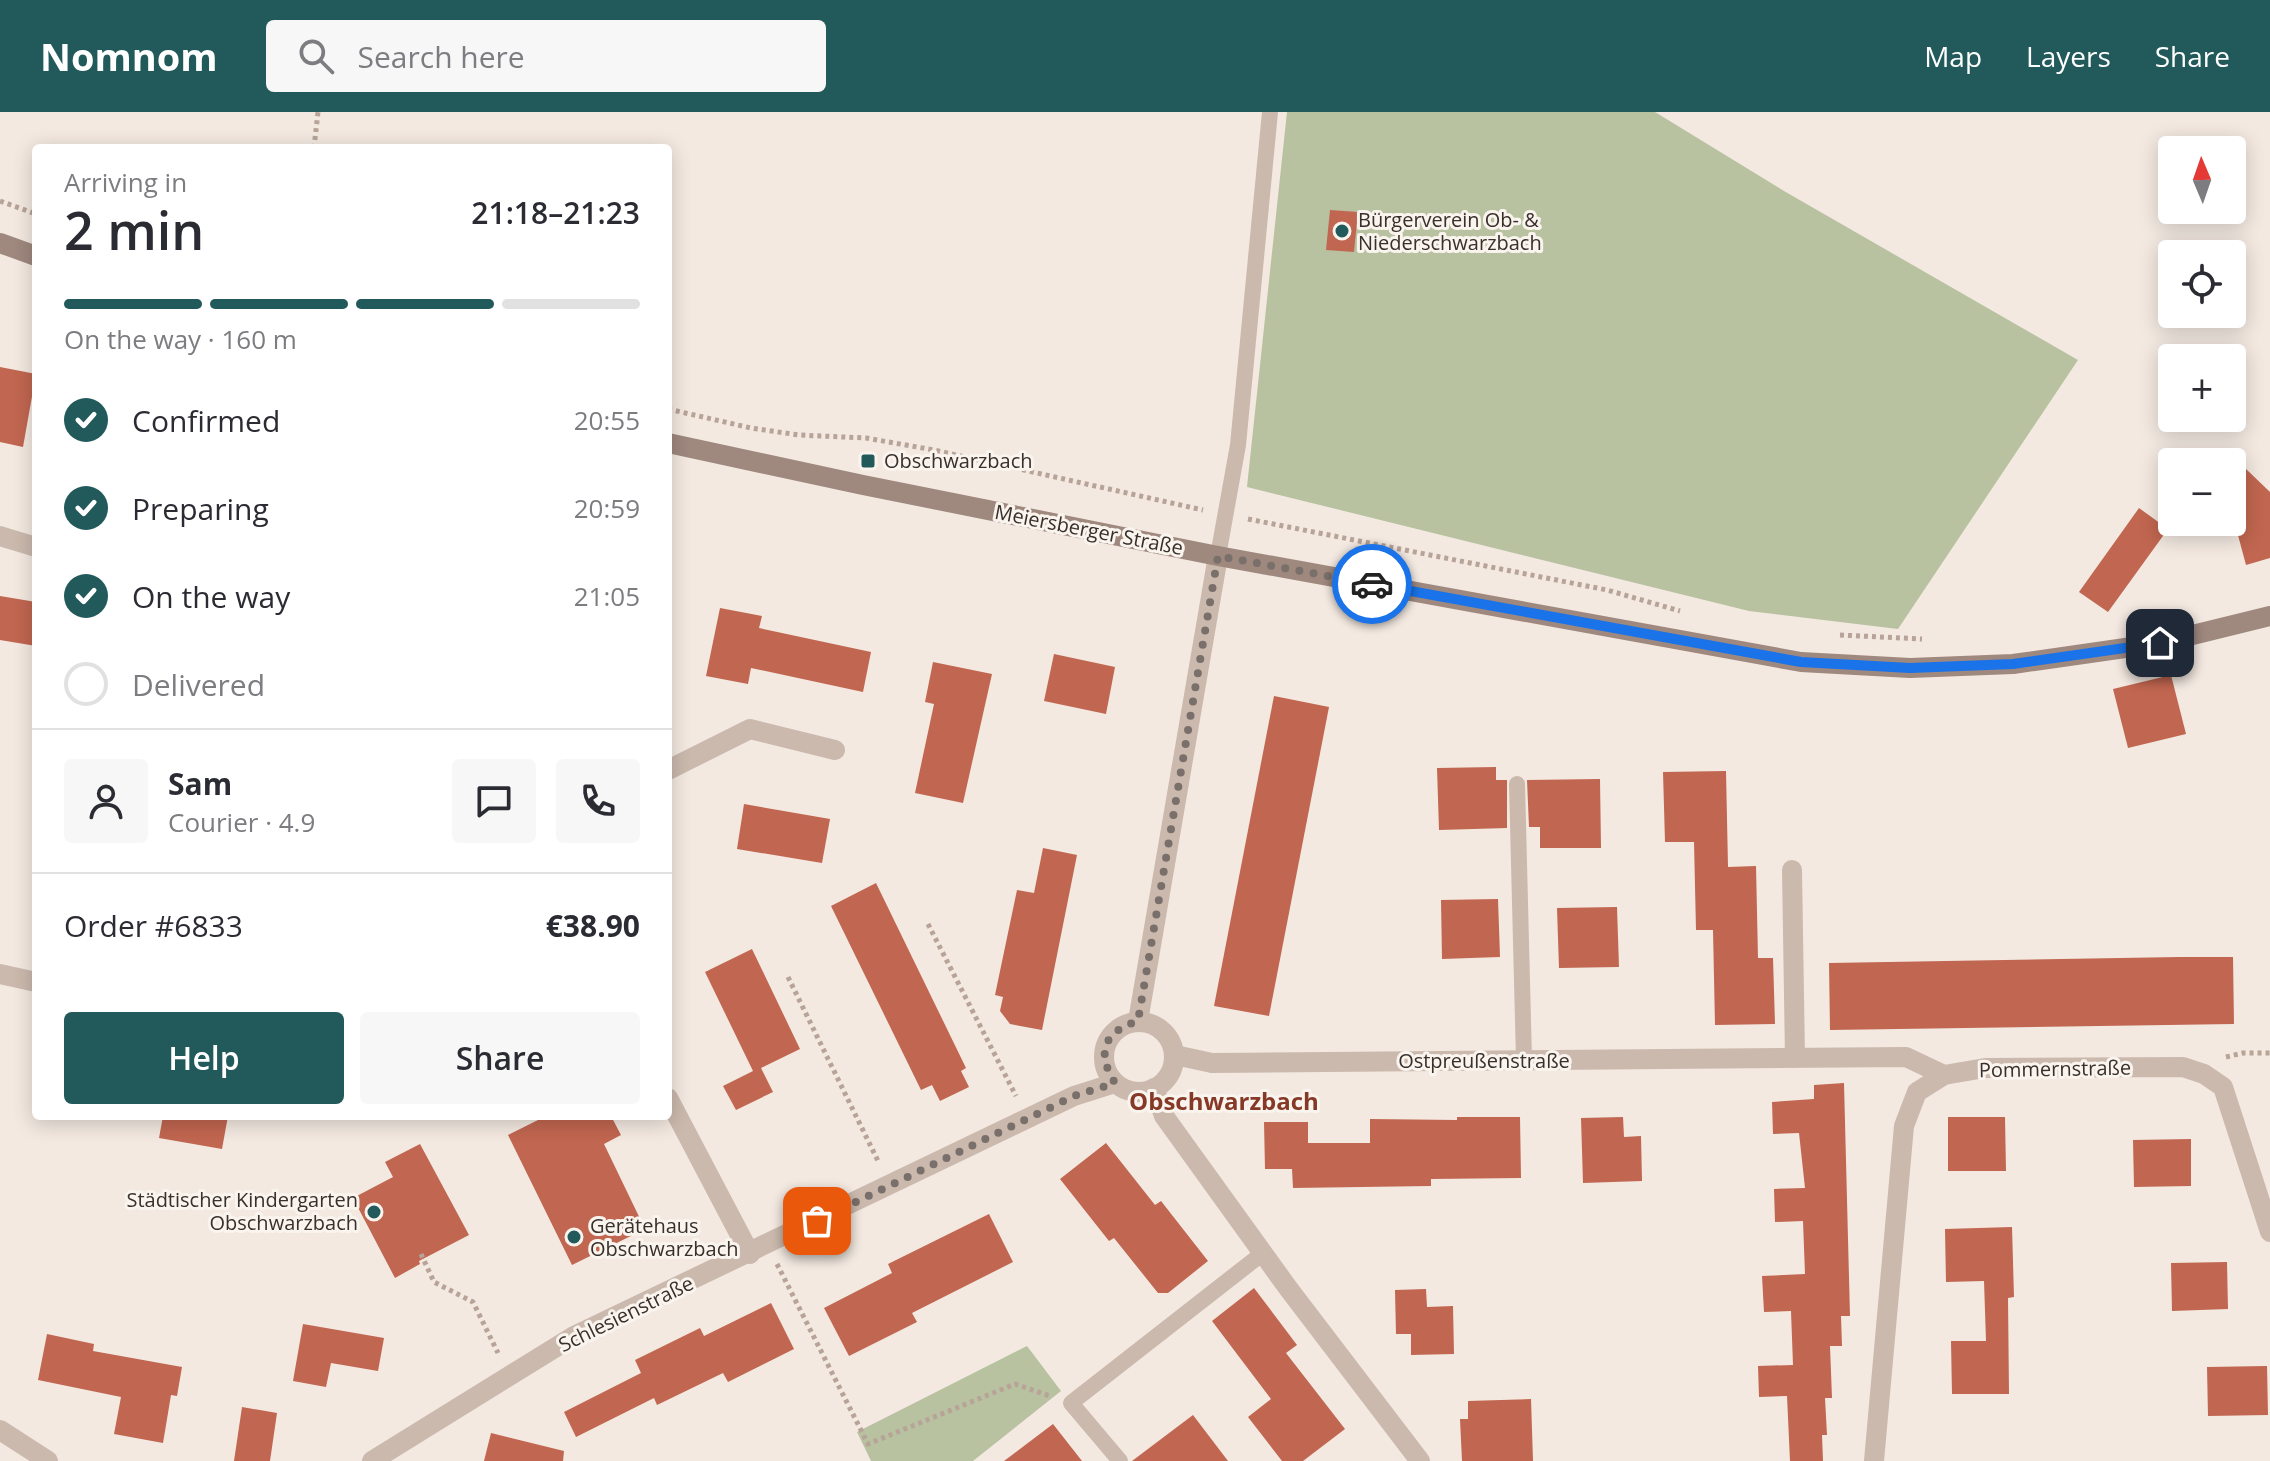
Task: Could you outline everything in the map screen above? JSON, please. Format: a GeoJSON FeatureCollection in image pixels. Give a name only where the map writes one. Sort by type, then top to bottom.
{"type":"FeatureCollection","features":[{"type":"Feature","properties":{"kind":"main road"},"geometry":{"type":"LineString","coordinates":[[0,243],[32,255]]}},
{"type":"Feature","properties":{"kind":"main road","name":"Meiersberger Straße"},"geometry":{"type":"LineString","coordinates":[[672,444],[1218,556],[1801,662],[1910,668],[2013,664],[2160,643],[2270,616]]}},
{"type":"Feature","properties":{"kind":"street"},"geometry":{"type":"LineString","coordinates":[[0,536],[32,546]]}},
{"type":"Feature","properties":{"kind":"street"},"geometry":{"type":"LineString","coordinates":[[1138,1021],[1218,556]]}},
{"type":"Feature","properties":{"kind":"street"},"geometry":{"type":"LineString","coordinates":[[672,768],[750,729],[835,750]]}},
{"type":"Feature","properties":{"kind":"street"},"geometry":{"type":"LineString","coordinates":[[1792,870],[1795,1058]]}},
{"type":"Feature","properties":{"kind":"street"},"geometry":{"type":"LineString","coordinates":[[0,974],[32,981]]}},
{"type":"Feature","properties":{"kind":"street"},"geometry":{"type":"LineString","coordinates":[[1138,1021],[1163,1031],[1175,1055],[1173,1070],[1165,1081],[1141,1093],[1115,1083],[1103,1059],[1113,1033],[1138,1021]]}},
{"type":"Feature","properties":{"kind":"street","name":"Ostpreußenstraße"},"geometry":{"type":"LineString","coordinates":[[1175,1055],[1212,1063],[1906,1057],[1944,1075]]}},
{"type":"Feature","properties":{"kind":"street","name":"Pommernstraße"},"geometry":{"type":"LineString","coordinates":[[1944,1075],[2000,1067],[2183,1067],[2204,1074],[2223,1087],[2270,1232]]}},
{"type":"Feature","properties":{"kind":"street"},"geometry":{"type":"LineString","coordinates":[[1874,1461],[1904,1126],[1917,1092],[1944,1075]]}},
{"type":"Feature","properties":{"kind":"street","name":"Schlesienstraße"},"geometry":{"type":"LineString","coordinates":[[372,1461],[574,1336],[759,1250],[1074,1096],[1115,1083]]}},
{"type":"Feature","properties":{"kind":"street"},"geometry":{"type":"LineString","coordinates":[[1154,1088],[1164,1116],[1420,1461]]}},
{"type":"Feature","properties":{"kind":"street"},"geometry":{"type":"LineString","coordinates":[[672,1105],[759,1250]]}},
{"type":"Feature","properties":{"kind":"street"},"geometry":{"type":"LineString","coordinates":[[0,1430],[48,1461]]}},
{"type":"Feature","properties":{"kind":"lane"},"geometry":{"type":"LineString","coordinates":[[1218,556],[1238,445],[1270,112]]}},
{"type":"Feature","properties":{"kind":"lane"},"geometry":{"type":"LineString","coordinates":[[1517,784],[1524,1060]]}},
{"type":"Feature","properties":{"kind":"lane"},"geometry":{"type":"LineString","coordinates":[[1120,1461],[1071,1403],[1263,1253]]}},
{"type":"Feature","properties":{"kind":"path"},"geometry":{"type":"LineString","coordinates":[[314,144],[318,112]]}},
{"type":"Feature","properties":{"kind":"path"},"geometry":{"type":"LineString","coordinates":[[0,201],[32,213]]}},
{"type":"Feature","properties":{"kind":"path"},"geometry":{"type":"LineString","coordinates":[[672,410],[751,428],[799,435],[866,438],[911,446],[1225,514],[1607,590],[1684,612]]}},
{"type":"Feature","properties":{"kind":"path"},"geometry":{"type":"LineString","coordinates":[[1838,635],[1927,639]]}},
{"type":"Feature","properties":{"kind":"path"},"geometry":{"type":"LineString","coordinates":[[928,924],[1027,1119]]}},
{"type":"Feature","properties":{"kind":"path"},"geometry":{"type":"LineString","coordinates":[[788,977],[890,1185]]}},
{"type":"Feature","properties":{"kind":"path"},"geometry":{"type":"LineString","coordinates":[[759,1250],[868,1444],[1015,1384],[1071,1403]]}},
{"type":"Feature","properties":{"kind":"path"},"geometry":{"type":"LineString","coordinates":[[421,1254],[434,1282],[473,1302],[509,1376]]}},
{"type":"Feature","properties":{"kind":"green space"},"geometry":{"type":"Polygon","coordinates":[[[1287,112],[1655,112],[1784,191],[2078,360],[1898,629],[1749,611],[1247,487],[1287,112]]]}},
{"type":"Feature","properties":{"kind":"green space"},"geometry":{"type":"Polygon","coordinates":[[[1027,1346],[1061,1391],[973,1461],[871,1461],[857,1432],[1027,1346]]]}},
{"type":"Feature","properties":{"kind":"building","name":"Bürgerverein Ob- & Niederschwarzbach"},"geometry":{"type":"Polygon","coordinates":[[[1330,210],[1358,212],[1354,252],[1326,250],[1330,210]]]}},
{"type":"Feature","properties":{"kind":"building"},"geometry":{"type":"Polygon","coordinates":[[[0,367],[32,373],[32,396],[23,447],[0,442],[0,367]]]}},
{"type":"Feature","properties":{"kind":"building"},"geometry":{"type":"Polygon","coordinates":[[[2246,469],[2270,492],[2270,558],[2246,565],[2238,536],[2246,536],[2246,469]]]}},
{"type":"Feature","properties":{"kind":"building"},"geometry":{"type":"Polygon","coordinates":[[[2139,508],[2158,522],[2158,536],[2163,536],[2108,612],[2079,592],[2139,508]]]}},
{"type":"Feature","properties":{"kind":"building"},"geometry":{"type":"Polygon","coordinates":[[[0,596],[32,601],[32,645],[0,640],[0,596]]]}},
{"type":"Feature","properties":{"kind":"building"},"geometry":{"type":"Polygon","coordinates":[[[720,608],[762,616],[759,628],[871,652],[863,692],[751,668],[748,684],[706,676],[720,608]]]}},
{"type":"Feature","properties":{"kind":"building"},"geometry":{"type":"Polygon","coordinates":[[[1054,654],[1115,667],[1106,714],[1044,701],[1054,654]]]}},
{"type":"Feature","properties":{"kind":"building"},"geometry":{"type":"Polygon","coordinates":[[[933,662],[992,674],[963,803],[915,793],[934,704],[925,702],[933,662]]]}},
{"type":"Feature","properties":{"kind":"building"},"geometry":{"type":"Polygon","coordinates":[[[2171,675],[2186,734],[2128,748],[2113,689],[2171,675]]]}},
{"type":"Feature","properties":{"kind":"building"},"geometry":{"type":"Polygon","coordinates":[[[1274,696],[1329,707],[1269,1016],[1214,1006],[1274,696]]]}},
{"type":"Feature","properties":{"kind":"building"},"geometry":{"type":"Polygon","coordinates":[[[1496,767],[1496,780],[1507,780],[1507,828],[1439,830],[1437,768],[1496,767]]]}},
{"type":"Feature","properties":{"kind":"building"},"geometry":{"type":"Polygon","coordinates":[[[1726,771],[1728,867],[1756,866],[1758,958],[1773,958],[1775,1024],[1715,1025],[1713,930],[1696,930],[1694,842],[1665,842],[1663,772],[1726,771]]]}},
{"type":"Feature","properties":{"kind":"building"},"geometry":{"type":"Polygon","coordinates":[[[1600,779],[1601,848],[1540,848],[1540,827],[1529,827],[1527,780],[1600,779]]]}},
{"type":"Feature","properties":{"kind":"building"},"geometry":{"type":"Polygon","coordinates":[[[744,804],[830,819],[822,863],[737,849],[744,804]]]}},
{"type":"Feature","properties":{"kind":"building"},"geometry":{"type":"Polygon","coordinates":[[[1043,848],[1077,855],[1042,1030],[1010,1024],[1000,1011],[1003,997],[995,995],[1017,890],[1034,893],[1043,848]]]}},
{"type":"Feature","properties":{"kind":"building"},"geometry":{"type":"Polygon","coordinates":[[[876,883],[966,1068],[961,1071],[969,1087],[940,1101],[932,1085],[921,1090],[831,906],[876,883]]]}},
{"type":"Feature","properties":{"kind":"building"},"geometry":{"type":"Polygon","coordinates":[[[1498,899],[1500,957],[1442,959],[1441,900],[1498,899]]]}},
{"type":"Feature","properties":{"kind":"building"},"geometry":{"type":"Polygon","coordinates":[[[1617,907],[1619,967],[1559,968],[1557,908],[1617,907]]]}},
{"type":"Feature","properties":{"kind":"building"},"geometry":{"type":"Polygon","coordinates":[[[752,949],[800,1049],[761,1068],[773,1092],[736,1110],[723,1086],[753,1071],[705,972],[752,949]]]}},
{"type":"Feature","properties":{"kind":"building"},"geometry":{"type":"Polygon","coordinates":[[[2233,957],[2234,1024],[1830,1030],[1829,963],[2233,957]]]}},
{"type":"Feature","properties":{"kind":"building"},"geometry":{"type":"Polygon","coordinates":[[[1844,1083],[1850,1316],[1841,1316],[1842,1346],[1830,1346],[1832,1398],[1825,1398],[1827,1435],[1822,1435],[1823,1461],[1790,1461],[1787,1396],[1759,1397],[1758,1366],[1793,1365],[1791,1311],[1764,1312],[1762,1276],[1805,1274],[1803,1221],[1775,1222],[1774,1189],[1805,1188],[1799,1133],[1773,1134],[1772,1102],[1814,1099],[1814,1085],[1844,1083]]]}},
{"type":"Feature","properties":{"kind":"building"},"geometry":{"type":"Polygon","coordinates":[[[1457,1117],[1520,1117],[1521,1178],[1431,1179],[1431,1186],[1293,1188],[1292,1169],[1265,1169],[1264,1122],[1308,1122],[1308,1143],[1370,1143],[1370,1119],[1457,1120],[1457,1117]]]}},
{"type":"Feature","properties":{"kind":"building"},"geometry":{"type":"Polygon","coordinates":[[[1623,1117],[1624,1137],[1641,1136],[1642,1181],[1583,1183],[1581,1118],[1623,1117]]]}},
{"type":"Feature","properties":{"kind":"building"},"geometry":{"type":"Polygon","coordinates":[[[1948,1117],[2005,1117],[2006,1171],[1948,1171],[1948,1117]]]}},
{"type":"Feature","properties":{"kind":"building"},"geometry":{"type":"Polygon","coordinates":[[[162,1120],[227,1120],[222,1149],[159,1138],[162,1120]]]}},
{"type":"Feature","properties":{"kind":"building"},"geometry":{"type":"Polygon","coordinates":[[[538,1120],[613,1120],[621,1135],[604,1144],[645,1229],[572,1265],[508,1135],[538,1120]]]}},
{"type":"Feature","properties":{"kind":"building"},"geometry":{"type":"Polygon","coordinates":[[[2191,1139],[2191,1186],[2134,1187],[2133,1140],[2191,1139]]]}},
{"type":"Feature","properties":{"kind":"building"},"geometry":{"type":"Polygon","coordinates":[[[1106,1143],[1155,1205],[1161,1201],[1208,1261],[1168,1293],[1158,1293],[1114,1238],[1109,1241],[1060,1179],[1106,1143]]]}},
{"type":"Feature","properties":{"kind":"building"},"geometry":{"type":"Polygon","coordinates":[[[420,1144],[469,1235],[419,1261],[420,1264],[395,1278],[353,1198],[393,1177],[385,1162],[420,1144]]]}},
{"type":"Feature","properties":{"kind":"building"},"geometry":{"type":"Polygon","coordinates":[[[989,1214],[1013,1262],[912,1313],[917,1322],[849,1356],[824,1308],[892,1273],[888,1264],[989,1214]]]}},
{"type":"Feature","properties":{"kind":"building"},"geometry":{"type":"Polygon","coordinates":[[[2012,1227],[2014,1297],[2008,1298],[2009,1394],[1952,1394],[1951,1341],[1986,1341],[1984,1281],[1946,1282],[1945,1229],[2012,1227]]]}},
{"type":"Feature","properties":{"kind":"building"},"geometry":{"type":"Polygon","coordinates":[[[2227,1262],[2228,1309],[2172,1311],[2171,1263],[2227,1262]]]}},
{"type":"Feature","properties":{"kind":"building"},"geometry":{"type":"Polygon","coordinates":[[[1254,1288],[1297,1345],[1286,1353],[1345,1429],[1303,1461],[1282,1461],[1248,1417],[1271,1399],[1212,1321],[1254,1288]]]}},
{"type":"Feature","properties":{"kind":"building"},"geometry":{"type":"Polygon","coordinates":[[[1426,1289],[1427,1307],[1453,1306],[1454,1354],[1411,1355],[1411,1334],[1396,1334],[1395,1290],[1426,1289]]]}},
{"type":"Feature","properties":{"kind":"building"},"geometry":{"type":"Polygon","coordinates":[[[771,1303],[794,1349],[728,1382],[723,1373],[657,1405],[654,1398],[576,1437],[564,1412],[641,1373],[635,1360],[700,1328],[704,1336],[771,1303]]]}},
{"type":"Feature","properties":{"kind":"building"},"geometry":{"type":"Polygon","coordinates":[[[303,1324],[384,1338],[378,1371],[331,1363],[326,1387],[293,1381],[303,1324]]]}},
{"type":"Feature","properties":{"kind":"building"},"geometry":{"type":"Polygon","coordinates":[[[47,1334],[94,1344],[93,1351],[182,1367],[177,1396],[171,1395],[163,1443],[114,1434],[121,1397],[38,1380],[47,1334]]]}},
{"type":"Feature","properties":{"kind":"building"},"geometry":{"type":"Polygon","coordinates":[[[2267,1366],[2268,1415],[2208,1416],[2207,1367],[2267,1366]]]}},
{"type":"Feature","properties":{"kind":"building"},"geometry":{"type":"Polygon","coordinates":[[[1531,1399],[1533,1461],[1462,1461],[1460,1419],[1468,1419],[1468,1401],[1531,1399]]]}},
{"type":"Feature","properties":{"kind":"building"},"geometry":{"type":"Polygon","coordinates":[[[242,1407],[277,1413],[270,1461],[234,1461],[242,1407]]]}},
{"type":"Feature","properties":{"kind":"building"},"geometry":{"type":"Polygon","coordinates":[[[1193,1415],[1228,1461],[1132,1461],[1193,1415]]]}},
{"type":"Feature","properties":{"kind":"building"},"geometry":{"type":"Polygon","coordinates":[[[1053,1424],[1082,1461],[1004,1461],[1053,1424]]]}},
{"type":"Feature","properties":{"kind":"building"},"geometry":{"type":"Polygon","coordinates":[[[491,1433],[564,1451],[563,1461],[484,1461],[491,1433]]]}},
{"type":"Feature","properties":{"kind":"way so far"},"geometry":{"type":"LineString","coordinates":[[817,1221],[1074,1096],[1115,1083],[1103,1059],[1113,1033],[1138,1021],[1218,556],[1372,584]]}},
{"type":"Feature","properties":{"kind":"place","name":"Bürgerverein Ob- & Niederschwarzbach"},"geometry":{"type":"Point","coordinates":[1342,231]}},
{"type":"Feature","properties":{"kind":"place","name":"Obschwarzbach"},"geometry":{"type":"Point","coordinates":[868,461]}},
{"type":"Feature","properties":{"kind":"place","name":"Städtischer Kindergarten Obschwarzbach"},"geometry":{"type":"Point","coordinates":[374,1212]}},
{"type":"Feature","properties":{"kind":"place","name":"Gerätehaus Obschwarzbach"},"geometry":{"type":"Point","coordinates":[574,1237]}},
{"type":"Feature","properties":{"kind":"district","name":"Obschwarzbach"},"geometry":{"type":"Point","coordinates":[1224,1102]}},
{"type":"Feature","properties":{"kind":"route"},"geometry":{"type":"LineString","coordinates":[[1372,584],[1801,662],[1910,668],[2013,664],[2088,656],[2160,643]]}}]}
